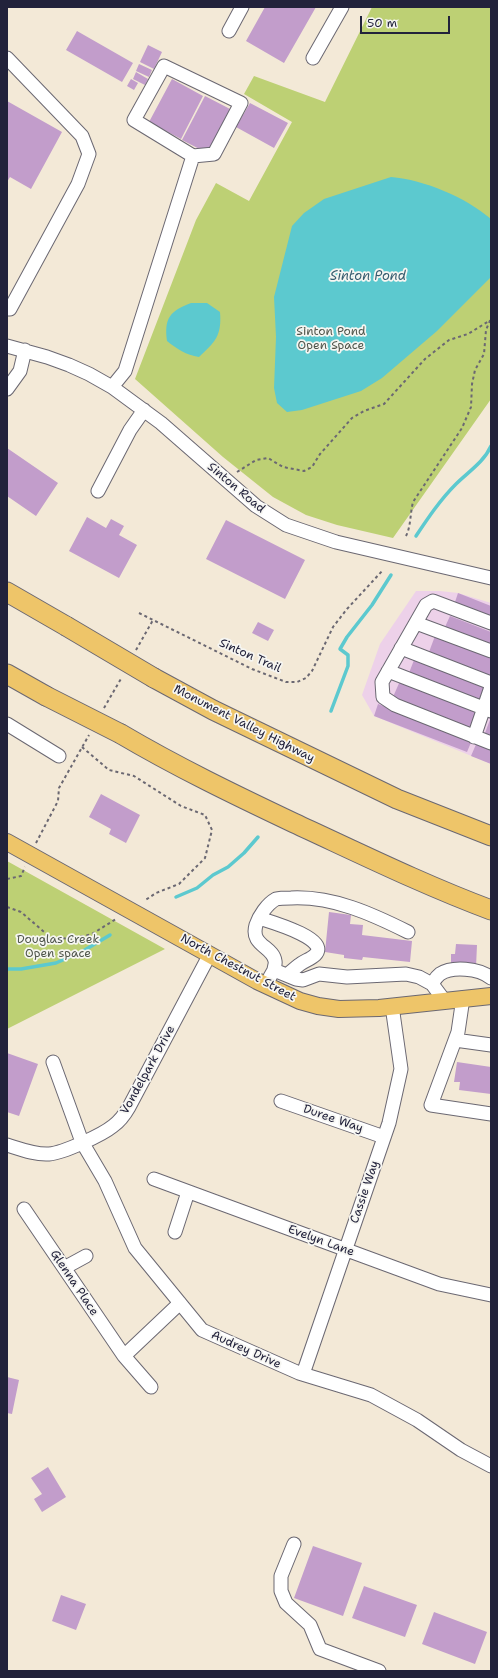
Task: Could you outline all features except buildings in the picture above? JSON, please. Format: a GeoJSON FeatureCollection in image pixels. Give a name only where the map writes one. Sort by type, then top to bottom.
{"type":"FeatureCollection","features":[{"type":"Feature","properties":{"kind":"highway","name":"Monument Valley Highway"},"geometry":{"type":"LineString","coordinates":[[7,592],[154,678],[213,710],[397,799],[491,836]]}},
{"type":"Feature","properties":{"kind":"highway"},"geometry":{"type":"LineString","coordinates":[[7,674],[244,800],[337,844],[491,910]]}},
{"type":"Feature","properties":{"kind":"main road","name":"North Chestnut Street"},"geometry":{"type":"LineString","coordinates":[[7,842],[266,986],[300,1001],[327,1008],[347,1010],[491,996]]}},
{"type":"Feature","properties":{"kind":"street"},"geometry":{"type":"LineString","coordinates":[[229,31],[242,7]]}},
{"type":"Feature","properties":{"kind":"street"},"geometry":{"type":"LineString","coordinates":[[312,58],[342,7]]}},
{"type":"Feature","properties":{"kind":"street"},"geometry":{"type":"LineString","coordinates":[[7,58],[82,136],[89,154],[78,184],[10,309],[7,309]]}},
{"type":"Feature","properties":{"kind":"street"},"geometry":{"type":"LineString","coordinates":[[164,66],[241,103],[214,154],[193,156],[134,120],[164,66]]}},
{"type":"Feature","properties":{"kind":"street"},"geometry":{"type":"LineString","coordinates":[[112,387],[125,371],[193,156]]}},
{"type":"Feature","properties":{"kind":"street","name":"Sinton Road"},"geometry":{"type":"LineString","coordinates":[[7,346],[69,364],[112,387],[144,410],[267,514],[286,525],[336,542],[491,578]]}},
{"type":"Feature","properties":{"kind":"street"},"geometry":{"type":"LineString","coordinates":[[7,389],[20,372],[25,350]]}},
{"type":"Feature","properties":{"kind":"street"},"geometry":{"type":"LineString","coordinates":[[98,491],[130,430],[144,410]]}},
{"type":"Feature","properties":{"kind":"street"},"geometry":{"type":"LineString","coordinates":[[491,623],[433,601],[426,605],[382,682],[383,697],[388,702],[491,744]]}},
{"type":"Feature","properties":{"kind":"street"},"geometry":{"type":"LineString","coordinates":[[416,623],[491,651]]}},
{"type":"Feature","properties":{"kind":"street"},"geometry":{"type":"LineString","coordinates":[[402,648],[491,683]]}},
{"type":"Feature","properties":{"kind":"street"},"geometry":{"type":"LineString","coordinates":[[388,671],[487,709]]}},
{"type":"Feature","properties":{"kind":"street"},"geometry":{"type":"LineString","coordinates":[[474,736],[487,709],[491,687]]}},
{"type":"Feature","properties":{"kind":"street"},"geometry":{"type":"LineString","coordinates":[[7,724],[59,756]]}},
{"type":"Feature","properties":{"kind":"street"},"geometry":{"type":"LineString","coordinates":[[266,986],[274,970],[275,961],[273,955],[257,940],[255,935],[256,926],[262,912],[277,899],[302,898],[341,904],[378,917],[408,932]]}},
{"type":"Feature","properties":{"kind":"street"},"geometry":{"type":"LineString","coordinates":[[259,918],[296,930],[317,946],[318,951],[315,956],[299,964],[287,975]]}},
{"type":"Feature","properties":{"kind":"street","name":"Vondelpark Drive"},"geometry":{"type":"LineString","coordinates":[[7,1145],[30,1152],[49,1154],[64,1150],[113,1127],[122,1118],[129,1107],[210,954]]}},
{"type":"Feature","properties":{"kind":"street"},"geometry":{"type":"LineString","coordinates":[[274,970],[304,980],[319,974],[347,977],[406,974],[419,977],[432,984],[444,1000]]}},
{"type":"Feature","properties":{"kind":"street"},"geometry":{"type":"LineString","coordinates":[[432,984],[438,975],[447,970],[468,970],[491,978]]}},
{"type":"Feature","properties":{"kind":"street"},"geometry":{"type":"LineString","coordinates":[[463,998],[458,1032],[431,1105],[491,1114]]}},
{"type":"Feature","properties":{"kind":"street","name":"Cassie Way"},"geometry":{"type":"LineString","coordinates":[[303,1374],[389,1123],[401,1069],[392,1006]]}},
{"type":"Feature","properties":{"kind":"street"},"geometry":{"type":"LineString","coordinates":[[455,1040],[491,1045]]}},
{"type":"Feature","properties":{"kind":"street","name":"Audrey Drive"},"geometry":{"type":"LineString","coordinates":[[53,1062],[82,1142],[105,1182],[135,1248],[202,1330],[303,1374],[371,1395],[417,1420],[462,1450],[491,1466]]}},
{"type":"Feature","properties":{"kind":"street","name":"Duree Way"},"geometry":{"type":"LineString","coordinates":[[281,1101],[384,1137]]}},
{"type":"Feature","properties":{"kind":"street","name":"Evelyn Lane"},"geometry":{"type":"LineString","coordinates":[[154,1179],[439,1284],[491,1294]]}},
{"type":"Feature","properties":{"kind":"street"},"geometry":{"type":"LineString","coordinates":[[176,1232],[188,1192]]}},
{"type":"Feature","properties":{"kind":"street","name":"Glenna Place"},"geometry":{"type":"LineString","coordinates":[[24,1210],[124,1356],[151,1387]]}},
{"type":"Feature","properties":{"kind":"street"},"geometry":{"type":"LineString","coordinates":[[64,1268],[86,1256]]}},
{"type":"Feature","properties":{"kind":"street"},"geometry":{"type":"LineString","coordinates":[[124,1356],[180,1303]]}},
{"type":"Feature","properties":{"kind":"street"},"geometry":{"type":"LineString","coordinates":[[294,1544],[281,1576],[281,1591],[286,1603],[310,1625],[320,1649],[379,1671]]}},
{"type":"Feature","properties":{"kind":"path"},"geometry":{"type":"LineString","coordinates":[[406,536],[410,528],[410,515],[413,502],[462,428],[471,407],[472,384],[475,370],[484,354],[486,330],[491,318]]}},
{"type":"Feature","properties":{"kind":"path"},"geometry":{"type":"LineString","coordinates":[[227,481],[256,460],[268,458],[283,467],[304,471],[312,467],[320,454],[352,418],[364,411],[384,404],[425,358],[449,340],[468,334],[489,321]]}},
{"type":"Feature","properties":{"kind":"path","name":"Sinton Trail"},"geometry":{"type":"LineString","coordinates":[[139,613],[252,669],[286,682],[297,682],[306,678],[312,671],[333,627],[383,570]]}},
{"type":"Feature","properties":{"kind":"path"},"geometry":{"type":"LineString","coordinates":[[82,747],[109,770],[134,776],[181,806],[204,815],[212,830],[205,858],[179,884],[156,893],[144,901]]}},
{"type":"Feature","properties":{"kind":"path"},"geometry":{"type":"LineString","coordinates":[[7,879],[21,876],[25,868]]}},
{"type":"Feature","properties":{"kind":"path"},"geometry":{"type":"LineString","coordinates":[[7,907],[21,912],[50,937],[57,938],[71,939],[92,934],[117,918]]}},
{"type":"Feature","properties":{"kind":"shaded area"},"geometry":{"type":"Polygon","coordinates":[[[416,591],[458,593],[491,603],[491,764],[374,716],[362,695],[380,644],[416,591]]]}},
{"type":"Feature","properties":{"kind":"green space","name":"Sinton Pond Open Space"},"geometry":{"type":"Polygon","coordinates":[[[372,7],[491,7],[491,399],[393,538],[337,525],[306,515],[273,497],[223,457],[135,379],[196,220],[216,183],[249,201],[292,122],[244,94],[254,76],[325,102],[372,7]]]}},
{"type":"Feature","properties":{"kind":"green space","name":"Douglas Creek Open space"},"geometry":{"type":"Polygon","coordinates":[[[7,861],[165,949],[7,1029],[7,861]]]}},
{"type":"Feature","properties":{"kind":"water","name":"Sinton Pond"},"geometry":{"type":"Polygon","coordinates":[[[391,177],[417,182],[444,191],[481,211],[491,219],[491,277],[437,331],[382,378],[361,391],[302,410],[287,412],[277,403],[274,388],[276,337],[274,297],[292,226],[304,213],[324,199],[391,177]]]}},
{"type":"Feature","properties":{"kind":"water"},"geometry":{"type":"Polygon","coordinates":[[[191,303],[207,303],[220,312],[220,327],[216,338],[199,357],[190,355],[174,347],[167,341],[166,333],[170,316],[173,312],[191,303]]]}},
{"type":"Feature","properties":{"kind":"waterway"},"geometry":{"type":"LineString","coordinates":[[416,536],[445,496],[480,462],[491,446]]}},
{"type":"Feature","properties":{"kind":"waterway"},"geometry":{"type":"LineString","coordinates":[[331,711],[348,666],[348,655],[340,649],[347,637],[372,605],[391,575]]}},
{"type":"Feature","properties":{"kind":"waterway"},"geometry":{"type":"LineString","coordinates":[[176,897],[197,888],[213,875],[228,867],[244,853],[258,837]]}},
{"type":"Feature","properties":{"kind":"waterway"},"geometry":{"type":"LineString","coordinates":[[7,969],[21,969],[56,963],[83,951],[110,935]]}}]}
